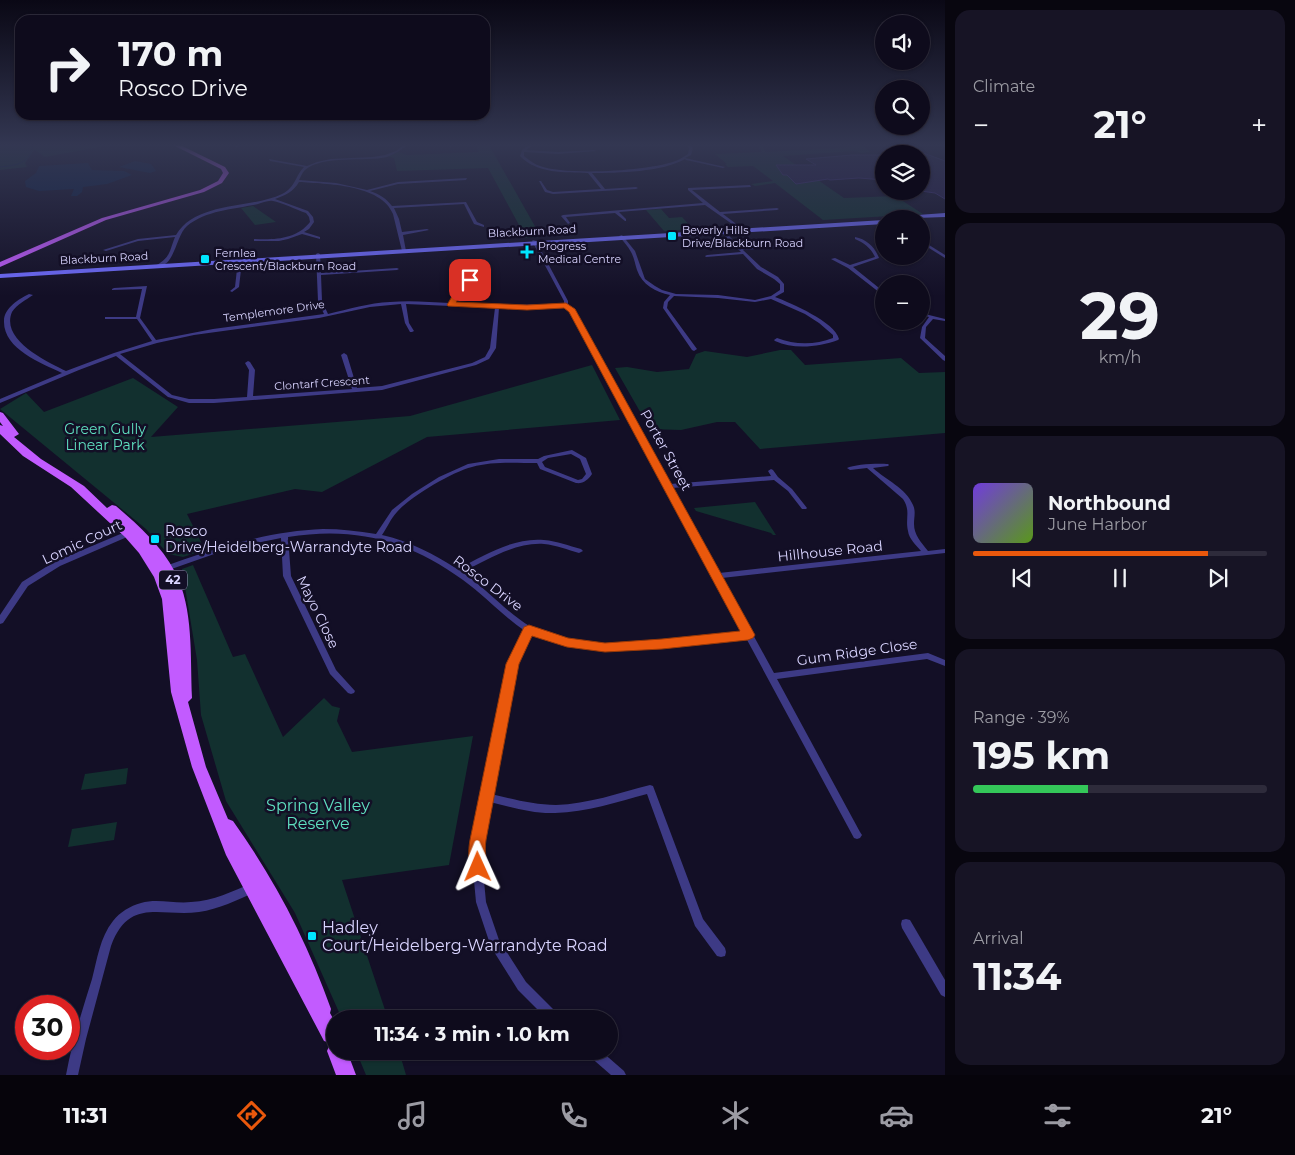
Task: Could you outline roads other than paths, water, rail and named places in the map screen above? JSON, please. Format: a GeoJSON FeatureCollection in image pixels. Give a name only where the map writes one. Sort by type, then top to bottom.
{"type":"FeatureCollection","features":[{"type":"Feature","properties":{"kind":"main road"},"geometry":{"type":"LineString","coordinates":[[15,272],[4,264],[104,219],[189,195]]}},
{"type":"Feature","properties":{"kind":"main road"},"geometry":{"type":"LineString","coordinates":[[930,218],[945,217]]}},
{"type":"Feature","properties":{"kind":"main road"},"geometry":{"type":"LineString","coordinates":[[930,218],[945,217]]}},
{"type":"Feature","properties":{"kind":"main road","name":"Blackburn Road"},"geometry":{"type":"LineString","coordinates":[[0,274],[875,221]]}},
{"type":"Feature","properties":{"kind":"main road","name":"Blackburn Road"},"geometry":{"type":"LineString","coordinates":[[180,263],[318,255]]}},
{"type":"Feature","properties":{"kind":"main road","name":"Blackburn Road"},"geometry":{"type":"LineString","coordinates":[[0,274],[28,272]]}},
{"type":"Feature","properties":{"kind":"main road","name":"42"},"geometry":{"type":"LineString","coordinates":[[0,415],[15,435],[43,464]]}},
{"type":"Feature","properties":{"kind":"main road","name":"42"},"geometry":{"type":"LineString","coordinates":[[0,428],[17,448],[75,485],[133,532],[143,550],[162,570],[168,599],[175,675],[199,767],[232,850],[259,885],[326,1027]]}},
{"type":"Feature","properties":{"kind":"main road","name":"42"},"geometry":{"type":"LineString","coordinates":[[340,1060],[346,1075]]}},
{"type":"Feature","properties":{"kind":"street"},"geometry":{"type":"LineString","coordinates":[[159,265],[166,262],[171,256],[176,236],[187,224],[209,213],[272,199],[281,195]]}},
{"type":"Feature","properties":{"kind":"street"},"geometry":{"type":"LineString","coordinates":[[374,195],[386,201],[392,208],[404,250]]}},
{"type":"Feature","properties":{"kind":"street"},"geometry":{"type":"LineString","coordinates":[[695,195],[704,204],[741,229]]}},
{"type":"Feature","properties":{"kind":"street"},"geometry":{"type":"LineString","coordinates":[[272,199],[301,209],[311,217],[312,222],[302,234]]}},
{"type":"Feature","properties":{"kind":"street"},"geometry":{"type":"LineString","coordinates":[[392,208],[465,203],[475,223],[483,226]]}},
{"type":"Feature","properties":{"kind":"street"},"geometry":{"type":"LineString","coordinates":[[568,223],[563,216],[704,204]]}},
{"type":"Feature","properties":{"kind":"street"},"geometry":{"type":"LineString","coordinates":[[719,213],[777,209]]}},
{"type":"Feature","properties":{"kind":"street"},"geometry":{"type":"LineString","coordinates":[[615,211],[625,220]]}},
{"type":"Feature","properties":{"kind":"street"},"geometry":{"type":"LineString","coordinates":[[400,234],[427,230]]}},
{"type":"Feature","properties":{"kind":"street"},"geometry":{"type":"LineString","coordinates":[[622,237],[633,252],[644,281],[660,291],[672,295],[692,297],[709,296],[740,301],[761,301],[773,298],[782,291],[782,284],[776,278],[759,268],[722,231]]}},
{"type":"Feature","properties":{"kind":"street"},"geometry":{"type":"LineString","coordinates":[[255,240],[276,240],[302,234],[319,238]]}},
{"type":"Feature","properties":{"kind":"street"},"geometry":{"type":"LineString","coordinates":[[105,250],[138,240],[176,236]]}},
{"type":"Feature","properties":{"kind":"street"},"geometry":{"type":"LineString","coordinates":[[850,267],[877,258],[873,250],[856,238]]}},
{"type":"Feature","properties":{"kind":"street","name":"Porter Street"},"geometry":{"type":"LineString","coordinates":[[534,242],[566,301],[566,305],[572,310],[669,486],[857,835]]}},
{"type":"Feature","properties":{"kind":"street"},"geometry":{"type":"LineString","coordinates":[[740,248],[779,246]]}},
{"type":"Feature","properties":{"kind":"street"},"geometry":{"type":"LineString","coordinates":[[930,247],[945,257]]}},
{"type":"Feature","properties":{"kind":"street"},"geometry":{"type":"LineString","coordinates":[[707,256],[744,253]]}},
{"type":"Feature","properties":{"kind":"street"},"geometry":{"type":"LineString","coordinates":[[318,255],[320,301],[326,314]]}},
{"type":"Feature","properties":{"kind":"street"},"geometry":{"type":"LineString","coordinates":[[171,256],[173,260],[180,263]]}},
{"type":"Feature","properties":{"kind":"street"},"geometry":{"type":"LineString","coordinates":[[833,260],[850,267],[875,288]]}},
{"type":"Feature","properties":{"kind":"street"},"geometry":{"type":"LineString","coordinates":[[232,291],[237,287],[240,261]]}},
{"type":"Feature","properties":{"kind":"street"},"geometry":{"type":"LineString","coordinates":[[451,305],[462,288],[478,273],[478,266]]}},
{"type":"Feature","properties":{"kind":"street"},"geometry":{"type":"LineString","coordinates":[[319,274],[397,269]]}},
{"type":"Feature","properties":{"kind":"street"},"geometry":{"type":"LineString","coordinates":[[114,289],[145,287],[138,318],[155,342]]}},
{"type":"Feature","properties":{"kind":"street"},"geometry":{"type":"LineString","coordinates":[[31,295],[21,300],[10,310],[5,321],[5,333],[17,348],[66,373]]}},
{"type":"Feature","properties":{"kind":"street"},"geometry":{"type":"LineString","coordinates":[[672,295],[666,302],[665,308],[694,349]]}},
{"type":"Feature","properties":{"kind":"street"},"geometry":{"type":"LineString","coordinates":[[773,298],[816,317],[835,334],[836,339],[828,343],[793,344],[782,344],[777,340]]}},
{"type":"Feature","properties":{"kind":"street"},"geometry":{"type":"LineString","coordinates":[[403,303],[407,323],[412,331]]}},
{"type":"Feature","properties":{"kind":"street","name":"Templemore Drive"},"geometry":{"type":"LineString","coordinates":[[0,401],[117,354],[155,342],[216,329],[312,318],[382,304],[403,303],[497,307],[566,305]]}},
{"type":"Feature","properties":{"kind":"street","name":"Clontarf Crescent"},"geometry":{"type":"LineString","coordinates":[[117,354],[170,396],[200,402],[382,388],[474,364],[487,358],[493,348],[497,307]]}},
{"type":"Feature","properties":{"kind":"street"},"geometry":{"type":"LineString","coordinates":[[945,320],[932,317],[924,327],[922,338],[945,359]]}},
{"type":"Feature","properties":{"kind":"street"},"geometry":{"type":"LineString","coordinates":[[107,318],[138,318]]}},
{"type":"Feature","properties":{"kind":"street"},"geometry":{"type":"LineString","coordinates":[[344,355],[355,390]]}},
{"type":"Feature","properties":{"kind":"street"},"geometry":{"type":"LineString","coordinates":[[248,363],[252,370],[250,398]]}},
{"type":"Feature","properties":{"kind":"street","name":"Templemore Drive"},"geometry":{"type":"LineString","coordinates":[[0,405],[25,391]]}},
{"type":"Feature","properties":{"kind":"street"},"geometry":{"type":"LineString","coordinates":[[378,536],[394,511],[414,495],[441,478],[470,465],[499,461],[538,461],[546,457],[572,452],[583,458],[589,474],[584,480],[578,482],[542,468],[538,461]]}},
{"type":"Feature","properties":{"kind":"street"},"geometry":{"type":"LineString","coordinates":[[850,468],[886,465]]}},
{"type":"Feature","properties":{"kind":"street"},"geometry":{"type":"LineString","coordinates":[[868,466],[904,496],[910,504],[913,512],[910,525],[911,533],[926,553]]}},
{"type":"Feature","properties":{"kind":"street"},"geometry":{"type":"LineString","coordinates":[[669,486],[773,475],[790,490],[804,508]]}},
{"type":"Feature","properties":{"kind":"street","name":"Lomic Court"},"geometry":{"type":"LineString","coordinates":[[0,622],[25,584],[57,564],[133,532]]}},
{"type":"Feature","properties":{"kind":"street","name":"Rosco Drive"},"geometry":{"type":"LineString","coordinates":[[162,570],[228,547],[284,535],[341,532],[378,536],[402,543],[458,572],[529,630],[567,642],[605,648],[748,635]]}},
{"type":"Feature","properties":{"kind":"street","name":"Mayo Close"},"geometry":{"type":"LineString","coordinates":[[284,535],[287,576],[333,672],[351,691]]}},
{"type":"Feature","properties":{"kind":"street"},"geometry":{"type":"LineString","coordinates":[[458,572],[511,546],[522,543],[545,542],[579,551]]}},
{"type":"Feature","properties":{"kind":"street","name":"Hillhouse Road"},"geometry":{"type":"LineString","coordinates":[[718,576],[945,551]]}},
{"type":"Feature","properties":{"kind":"street"},"geometry":{"type":"LineString","coordinates":[[529,630],[512,664],[476,849],[481,902],[495,943],[522,986],[546,1010]]}},
{"type":"Feature","properties":{"kind":"street","name":"Gum Ridge Close"},"geometry":{"type":"LineString","coordinates":[[771,677],[928,656],[945,663]]}},
{"type":"Feature","properties":{"kind":"street"},"geometry":{"type":"LineString","coordinates":[[485,797],[528,807],[554,809],[588,805],[650,789],[699,922],[721,952]]}},
{"type":"Feature","properties":{"kind":"street"},"geometry":{"type":"LineString","coordinates":[[72,1075],[78,1044],[107,945],[114,927],[120,920],[145,907],[186,908],[207,906],[228,900],[259,885]]}},
{"type":"Feature","properties":{"kind":"street"},"geometry":{"type":"LineString","coordinates":[[906,924],[945,991]]}},
{"type":"Feature","properties":{"kind":"street"},"geometry":{"type":"LineString","coordinates":[[602,1060],[620,1075]]}},
{"type":"Feature","properties":{"kind":"place","name":"Beverly Hills Drive/Blackburn Road"},"geometry":{"type":"Point","coordinates":[672,236]}},
{"type":"Feature","properties":{"kind":"place","name":"Progress Medical Centre"},"geometry":{"type":"Point","coordinates":[527,252]}},
{"type":"Feature","properties":{"kind":"place","name":"Fernlea Crescent/Blackburn Road"},"geometry":{"type":"Point","coordinates":[205,259]}},
{"type":"Feature","properties":{"kind":"place","name":"Rosco Drive/Heidelberg-Warrandyte Road"},"geometry":{"type":"Point","coordinates":[155,539]}},
{"type":"Feature","properties":{"kind":"place","name":"Hadley Court/Heidelberg-Warrandyte Road"},"geometry":{"type":"Point","coordinates":[312,936]}},
{"type":"Feature","properties":{"kind":"park label","name":"Green Gully Linear Park"},"geometry":{"type":"Point","coordinates":[105,438]}},
{"type":"Feature","properties":{"kind":"park label","name":"Spring Valley Reserve"},"geometry":{"type":"Point","coordinates":[318,814]}}]}
